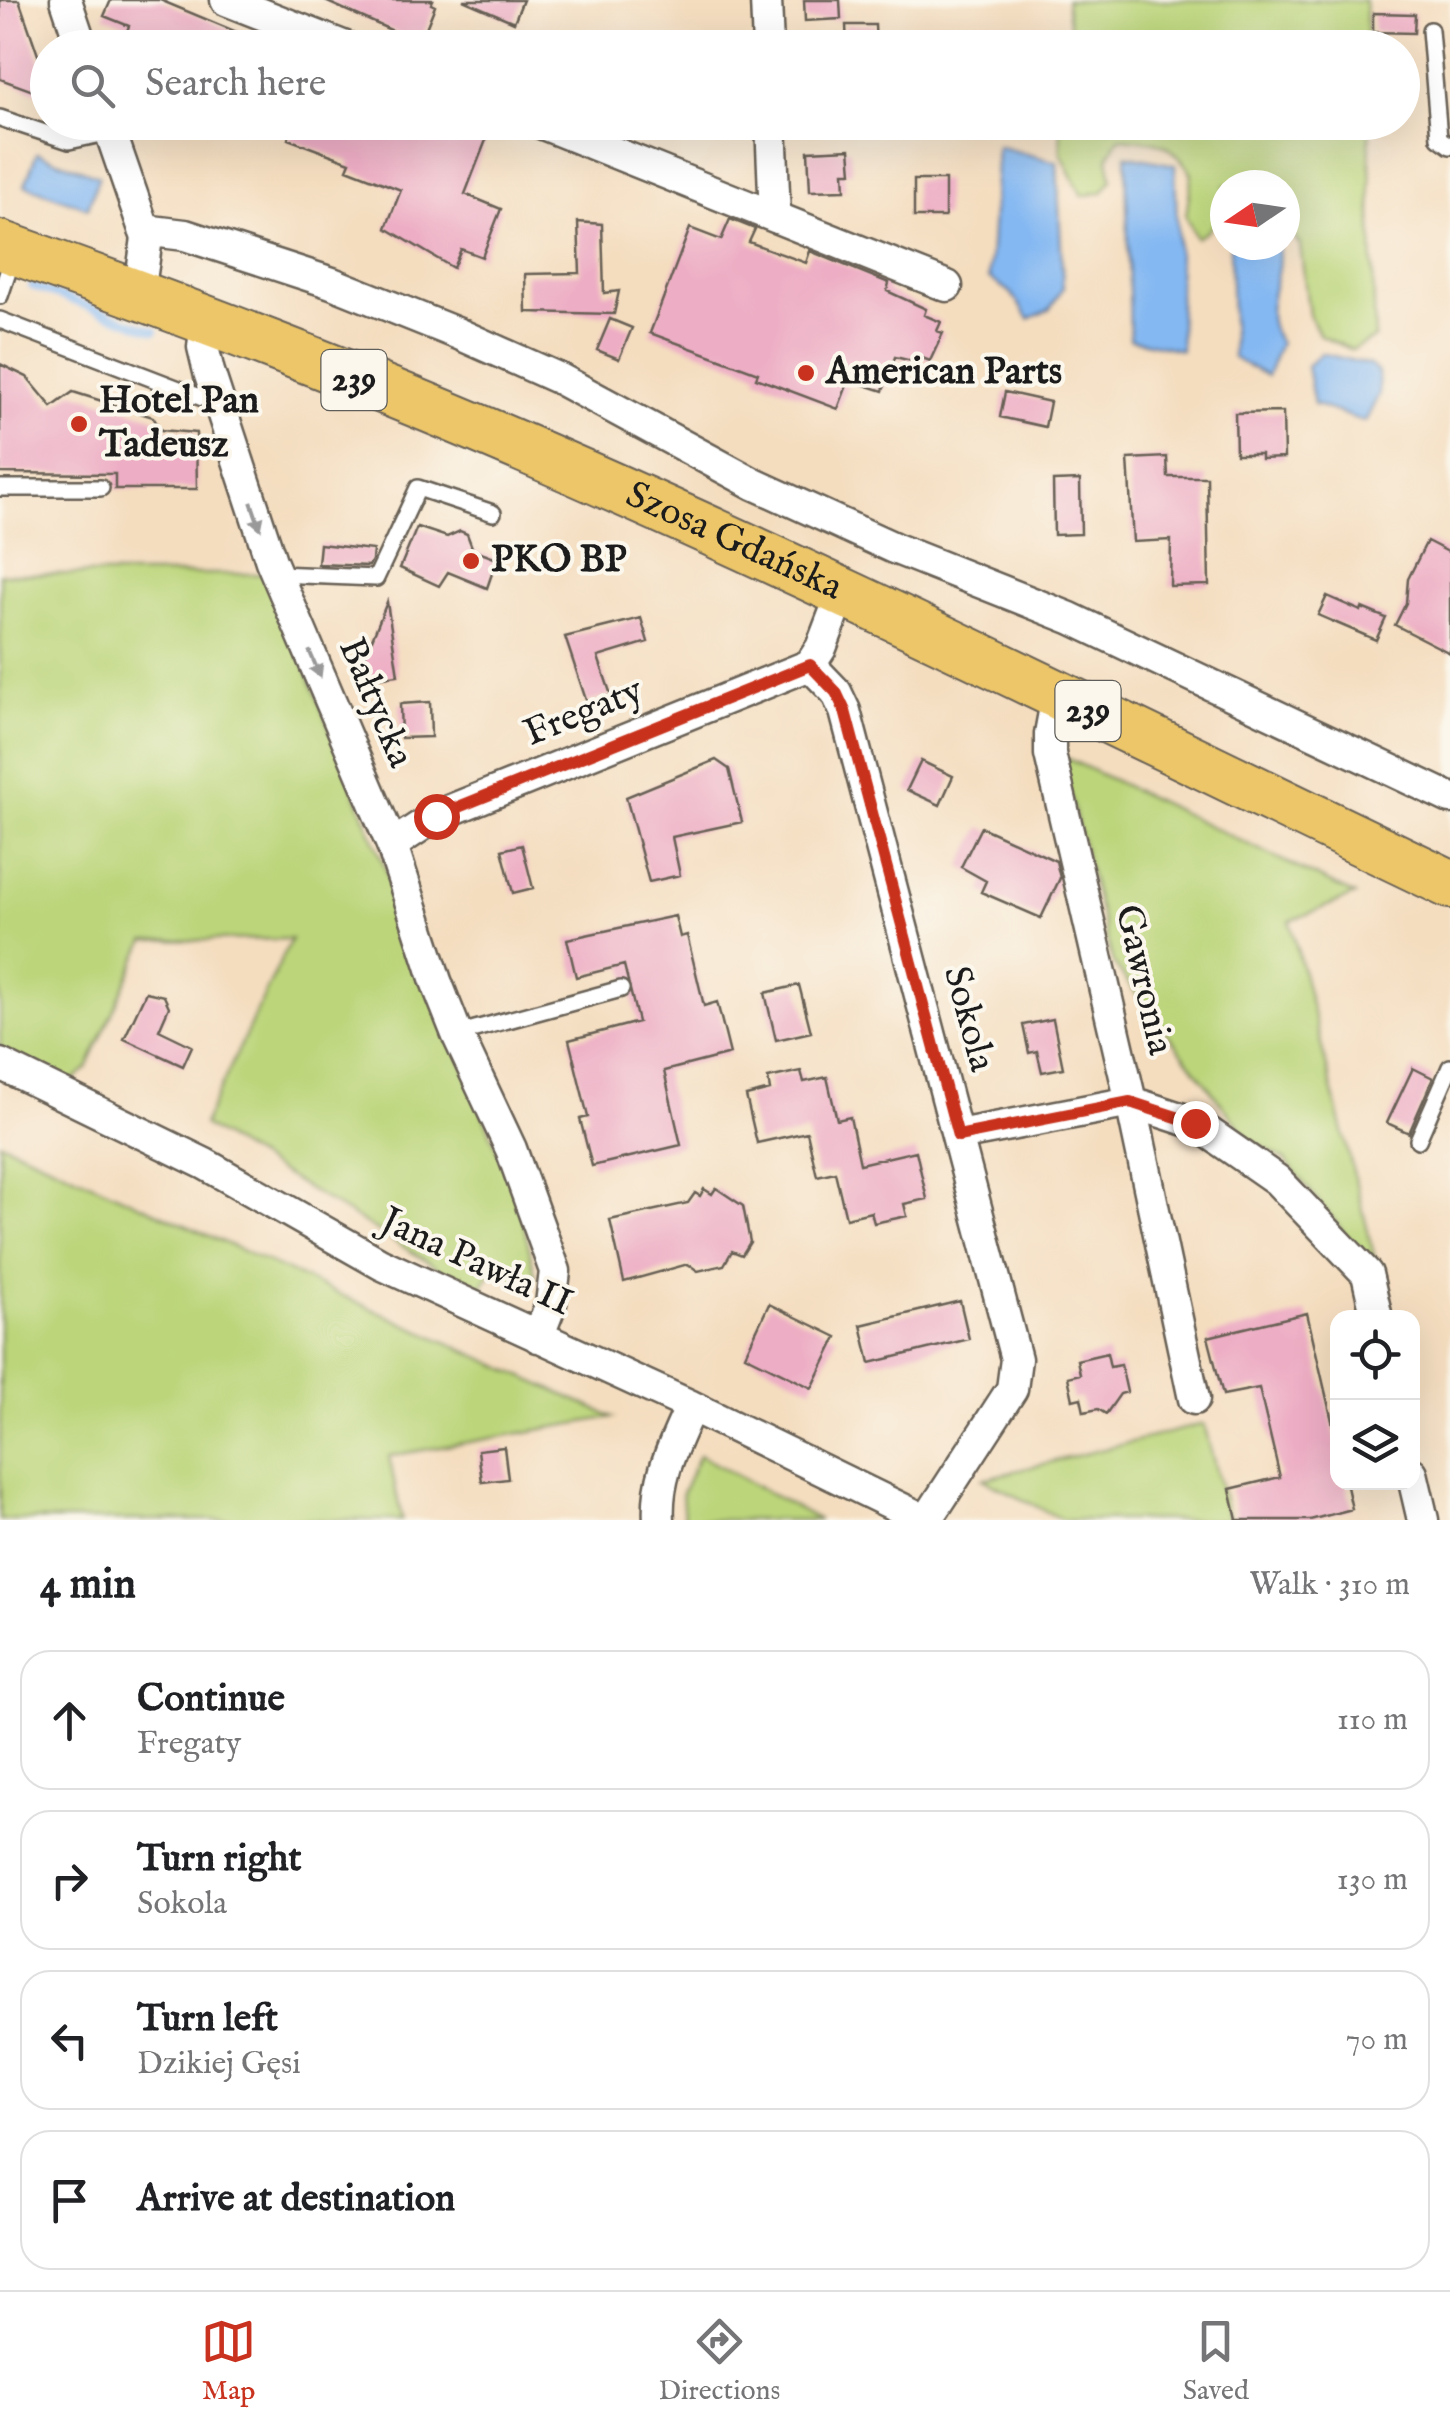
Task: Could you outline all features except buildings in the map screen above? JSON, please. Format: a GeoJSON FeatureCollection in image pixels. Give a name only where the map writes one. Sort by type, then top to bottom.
{"type":"FeatureCollection","features":[{"type":"Feature","properties":{"kind":"main road","name":"Szosa Gdańska"},"geometry":{"type":"LineString","coordinates":[[8,248],[139,294],[503,439],[842,593],[1450,884]]}},
{"type":"Feature","properties":{"kind":"street"},"geometry":{"type":"LineString","coordinates":[[66,0],[76,30]]}},
{"type":"Feature","properties":{"kind":"street"},"geometry":{"type":"LineString","coordinates":[[226,0],[302,30]]}},
{"type":"Feature","properties":{"kind":"street"},"geometry":{"type":"LineString","coordinates":[[766,0],[767,30]]}},
{"type":"Feature","properties":{"kind":"street"},"geometry":{"type":"LineString","coordinates":[[113,140],[148,246],[139,294]]}},
{"type":"Feature","properties":{"kind":"street"},"geometry":{"type":"LineString","coordinates":[[583,140],[947,286]]}},
{"type":"Feature","properties":{"kind":"street"},"geometry":{"type":"LineString","coordinates":[[772,140],[775,217]]}},
{"type":"Feature","properties":{"kind":"street"},"geometry":{"type":"LineString","coordinates":[[144,230],[185,236],[332,283],[476,341],[573,386],[754,484],[894,548],[1070,618],[1450,798]]}},
{"type":"Feature","properties":{"kind":"street","name":"Bałtycka"},"geometry":{"type":"LineString","coordinates":[[206,321],[206,362],[276,574],[392,844],[436,981],[512,1149],[555,1271],[551,1304],[538,1337]]}},
{"type":"Feature","properties":{"kind":"street"},"geometry":{"type":"LineString","coordinates":[[810,665],[821,648],[842,593]]}},
{"type":"Feature","properties":{"kind":"street","name":"Fregaty"},"geometry":{"type":"LineString","coordinates":[[392,844],[436,816],[810,665]]}},
{"type":"Feature","properties":{"kind":"street","name":"Sokola"},"geometry":{"type":"LineString","coordinates":[[810,665],[836,692],[845,711],[1016,1359],[1012,1389],[926,1520]]}},
{"type":"Feature","properties":{"kind":"street","name":"Gawronia"},"geometry":{"type":"LineString","coordinates":[[1057,696],[1050,754],[1194,1399]]}},
{"type":"Feature","properties":{"kind":"street","name":"Jana Pawła II"},"geometry":{"type":"LineString","coordinates":[[0,1064],[205,1164],[380,1264],[691,1406],[926,1520]]}},
{"type":"Feature","properties":{"kind":"street"},"geometry":{"type":"LineString","coordinates":[[958,1136],[1130,1102],[1195,1123],[1277,1180],[1367,1274],[1375,1310]]}},
{"type":"Feature","properties":{"kind":"street"},"geometry":{"type":"LineString","coordinates":[[659,1520],[662,1474],[691,1406]]}},
{"type":"Feature","properties":{"kind":"street"},"geometry":{"type":"LineString","coordinates":[[1416,1490],[1423,1520]]}},
{"type":"Feature","properties":{"kind":"lane"},"geometry":{"type":"LineString","coordinates":[[1430,30],[1439,138],[1450,146]]}},
{"type":"Feature","properties":{"kind":"lane"},"geometry":{"type":"LineString","coordinates":[[0,118],[30,128]]}},
{"type":"Feature","properties":{"kind":"lane"},"geometry":{"type":"LineString","coordinates":[[0,296],[8,248]]}},
{"type":"Feature","properties":{"kind":"lane"},"geometry":{"type":"LineString","coordinates":[[0,320],[218,404]]}},
{"type":"Feature","properties":{"kind":"lane"},"geometry":{"type":"LineString","coordinates":[[0,488],[101,488]]}},
{"type":"Feature","properties":{"kind":"lane"},"geometry":{"type":"LineString","coordinates":[[276,574],[376,578],[418,488],[493,513]]}},
{"type":"Feature","properties":{"kind":"lane"},"geometry":{"type":"LineString","coordinates":[[457,1034],[620,989]]}},
{"type":"Feature","properties":{"kind":"lane"},"geometry":{"type":"LineString","coordinates":[[1418,1140],[1450,1067]]}},
{"type":"Feature","properties":{"kind":"green space"},"geometry":{"type":"Polygon","coordinates":[[[1066,0],[1365,0],[1366,30],[1070,30],[1066,0]]]}},
{"type":"Feature","properties":{"kind":"green space"},"geometry":{"type":"Polygon","coordinates":[[[1061,140],[1118,140],[1108,158],[1112,179],[1102,192],[1082,196],[1061,153],[1061,140]]]}},
{"type":"Feature","properties":{"kind":"green space"},"geometry":{"type":"Polygon","coordinates":[[[1136,140],[1369,140],[1375,338],[1352,350],[1320,336],[1309,315],[1300,245],[1300,170],[1210,170],[1210,228],[1196,238],[1186,216],[1192,174],[1177,154],[1162,144],[1136,140]]]}},
{"type":"Feature","properties":{"kind":"green space"},"geometry":{"type":"Polygon","coordinates":[[[0,574],[268,574],[519,1204],[536,1278],[518,1283],[491,1271],[479,1293],[203,1125],[291,939],[145,941],[87,1068],[71,1082],[0,1049],[0,574]]]}},
{"type":"Feature","properties":{"kind":"green space"},"geometry":{"type":"Polygon","coordinates":[[[1060,755],[1355,895],[1290,921],[1375,1259],[1351,1241],[1285,1160],[1248,1138],[1113,963],[1060,755]]]}},
{"type":"Feature","properties":{"kind":"green space"},"geometry":{"type":"Polygon","coordinates":[[[0,1142],[613,1417],[389,1456],[402,1520],[0,1520],[0,1142]]]}},
{"type":"Feature","properties":{"kind":"green space"},"geometry":{"type":"Polygon","coordinates":[[[1204,1424],[1229,1520],[1063,1520],[983,1479],[1204,1424]]]}},
{"type":"Feature","properties":{"kind":"green space"},"geometry":{"type":"Polygon","coordinates":[[[699,1455],[819,1520],[684,1520],[682,1493],[699,1455]]]}},
{"type":"Feature","properties":{"kind":"water"},"geometry":{"type":"Polygon","coordinates":[[[997,146],[1057,162],[1063,288],[1049,310],[1029,319],[1011,293],[989,278],[997,146]]]}},
{"type":"Feature","properties":{"kind":"water"},"geometry":{"type":"Polygon","coordinates":[[[37,153],[99,176],[88,208],[25,185],[37,153]]]}},
{"type":"Feature","properties":{"kind":"water"},"geometry":{"type":"Polygon","coordinates":[[[1126,155],[1175,165],[1181,350],[1130,339],[1126,155]]]}},
{"type":"Feature","properties":{"kind":"water"},"geometry":{"type":"Polygon","coordinates":[[[1230,260],[1279,260],[1270,318],[1280,343],[1267,376],[1233,358],[1230,260]]]}},
{"type":"Feature","properties":{"kind":"water"},"geometry":{"type":"Polygon","coordinates":[[[1321,353],[1370,365],[1378,372],[1379,394],[1365,422],[1314,404],[1307,366],[1321,353]]]}},
{"type":"Feature","properties":{"kind":"waterway"},"geometry":{"type":"LineString","coordinates":[[32,286],[155,331]]}},
{"type":"Feature","properties":{"kind":"place","name":"American Parts"},"geometry":{"type":"Point","coordinates":[806,373]}},
{"type":"Feature","properties":{"kind":"place","name":"Hotel Pan Tadeusz"},"geometry":{"type":"Point","coordinates":[79,424]}},
{"type":"Feature","properties":{"kind":"place","name":"PKO BP"},"geometry":{"type":"Point","coordinates":[471,561]}},
{"type":"Feature","properties":{"kind":"route"},"geometry":{"type":"LineString","coordinates":[[436,816],[810,665],[836,692],[845,711],[958,1136],[1130,1102],[1195,1123]]}}]}
